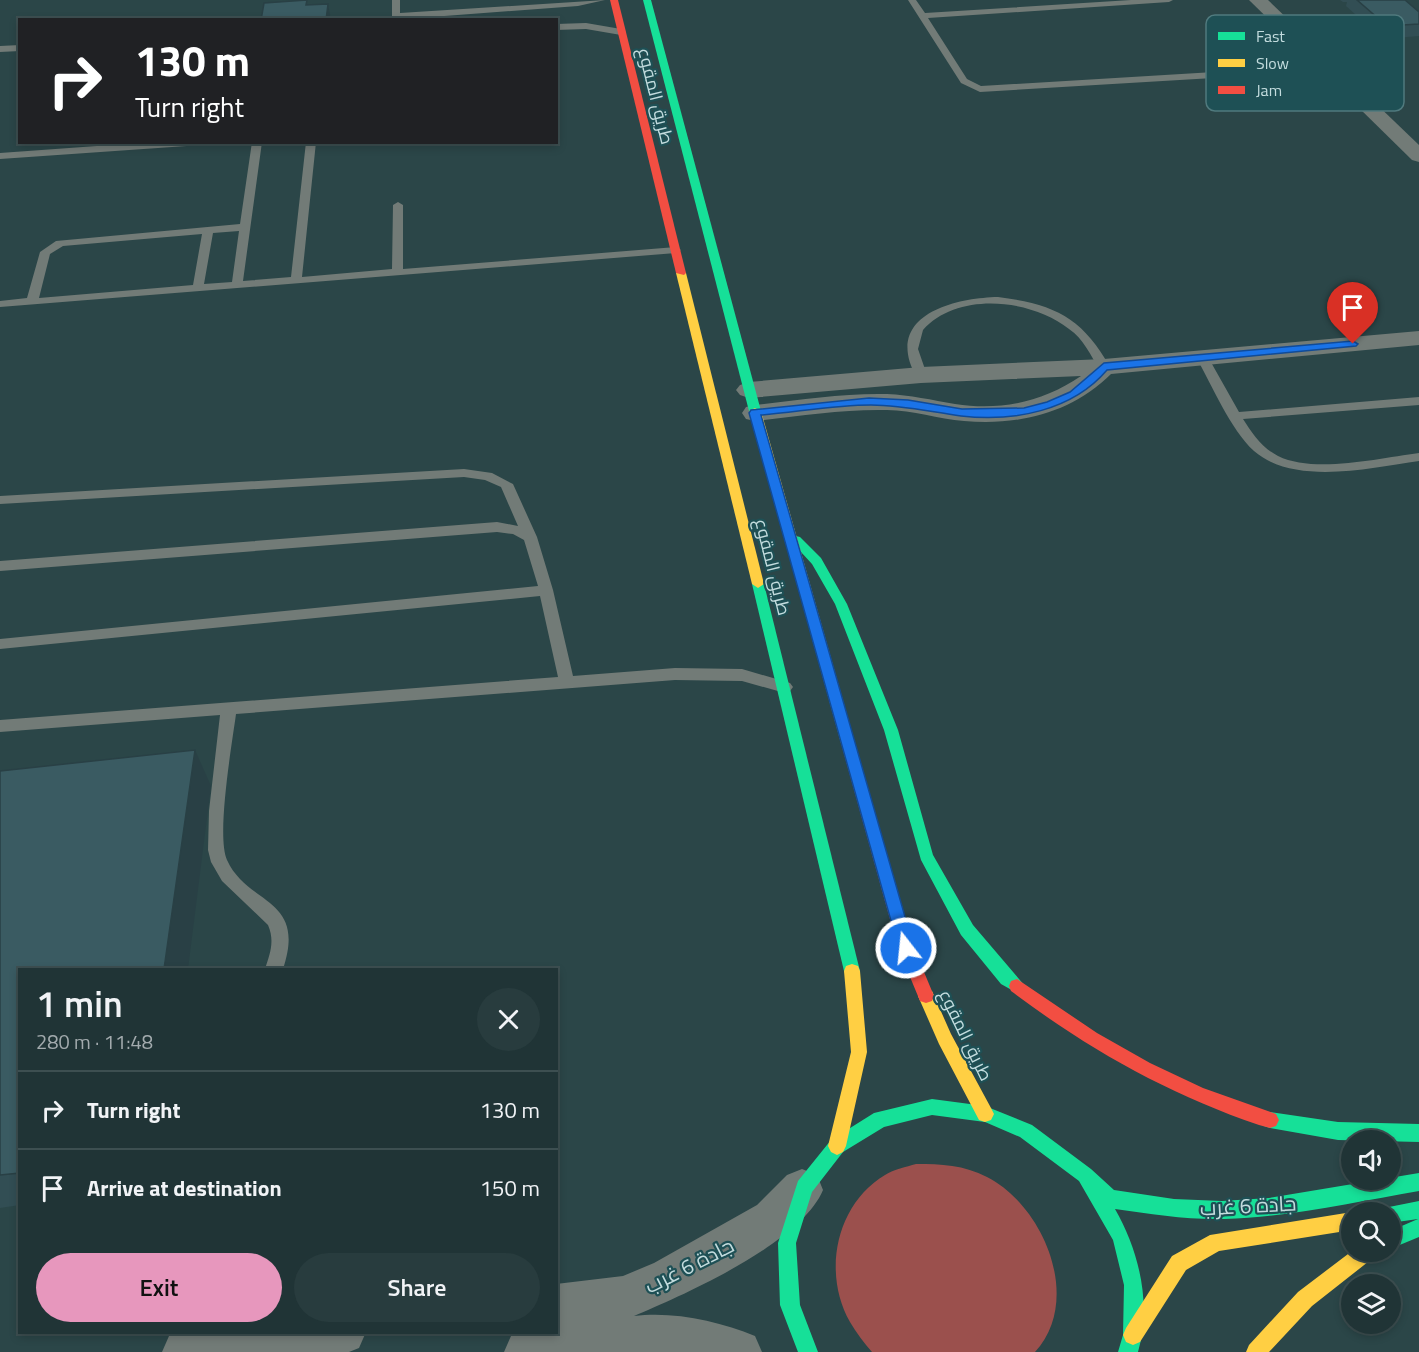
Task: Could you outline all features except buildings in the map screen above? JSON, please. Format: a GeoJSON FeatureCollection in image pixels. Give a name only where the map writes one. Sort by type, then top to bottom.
{"type":"FeatureCollection","features":[{"type":"Feature","properties":{"kind":"main road","name":"طريق المقوع"},"geometry":{"type":"LineString","coordinates":[[614,0],[851,963],[860,1052],[837,1146]]}},
{"type":"Feature","properties":{"kind":"main road","name":"طريق المقوع"},"geometry":{"type":"LineString","coordinates":[[647,0],[752,401],[906,948],[945,1039],[985,1114]]}},
{"type":"Feature","properties":{"kind":"main road"},"geometry":{"type":"LineString","coordinates":[[789,534],[817,561],[841,604],[891,730],[926,856],[967,930],[1007,979],[1065,1023],[1140,1067],[1195,1094],[1265,1119],[1338,1131],[1419,1133]]}},
{"type":"Feature","properties":{"kind":"main road","name":"جادة 6 غرب"},"geometry":{"type":"LineString","coordinates":[[837,1146],[880,1119],[932,1107],[985,1114],[1026,1131],[1085,1175],[1110,1199],[1174,1208],[1222,1210],[1269,1207],[1419,1182]]}},
{"type":"Feature","properties":{"kind":"main road"},"geometry":{"type":"LineString","coordinates":[[808,1352],[790,1305],[788,1243],[804,1187],[837,1146]]}},
{"type":"Feature","properties":{"kind":"main road"},"geometry":{"type":"LineString","coordinates":[[1085,1175],[1121,1237],[1133,1285],[1133,1335],[1128,1352]]}},
{"type":"Feature","properties":{"kind":"main road"},"geometry":{"type":"LineString","coordinates":[[1401,1212],[1419,1210]]}},
{"type":"Feature","properties":{"kind":"main road","name":"جادة 6 غرب"},"geometry":{"type":"LineString","coordinates":[[1133,1335],[1179,1263],[1217,1242],[1341,1223]]}},
{"type":"Feature","properties":{"kind":"main road"},"geometry":{"type":"LineString","coordinates":[[1401,1235],[1419,1228]]}},
{"type":"Feature","properties":{"kind":"main road"},"geometry":{"type":"LineString","coordinates":[[1257,1352],[1305,1299],[1351,1262]]}},
{"type":"Feature","properties":{"kind":"street"},"geometry":{"type":"LineString","coordinates":[[1258,0],[1273,15]]}},
{"type":"Feature","properties":{"kind":"street"},"geometry":{"type":"LineString","coordinates":[[1372,111],[1419,156]]}},
{"type":"Feature","properties":{"kind":"street"},"geometry":{"type":"LineString","coordinates":[[752,401],[921,375],[1104,367],[1419,338]]}},
{"type":"Feature","properties":{"kind":"street"},"geometry":{"type":"LineString","coordinates":[[752,401],[908,403],[962,412],[993,414],[1024,411],[1051,404],[1074,394],[1092,381],[1104,367]]}},
{"type":"Feature","properties":{"kind":"street","name":"جادة 6 غرب"},"geometry":{"type":"LineString","coordinates":[[558,1306],[623,1298],[669,1279],[772,1220],[804,1187]]}},
{"type":"Feature","properties":{"kind":"street"},"geometry":{"type":"LineString","coordinates":[[205,1344],[320,1334]]}},
{"type":"Feature","properties":{"kind":"street"},"geometry":{"type":"LineString","coordinates":[[527,1352],[645,1337],[687,1340],[739,1352]]}},
{"type":"Feature","properties":{"kind":"lane"},"geometry":{"type":"LineString","coordinates":[[396,0],[396,18],[578,4],[601,0]]}},
{"type":"Feature","properties":{"kind":"lane"},"geometry":{"type":"LineString","coordinates":[[912,0],[964,81],[980,89],[1206,75]]}},
{"type":"Feature","properties":{"kind":"lane"},"geometry":{"type":"LineString","coordinates":[[922,16],[1169,0]]}},
{"type":"Feature","properties":{"kind":"lane"},"geometry":{"type":"LineString","coordinates":[[502,18],[503,14],[521,8]]}},
{"type":"Feature","properties":{"kind":"lane"},"geometry":{"type":"LineString","coordinates":[[558,27],[586,26],[621,32]]}},
{"type":"Feature","properties":{"kind":"lane"},"geometry":{"type":"LineString","coordinates":[[0,49],[18,48]]}},
{"type":"Feature","properties":{"kind":"lane"},"geometry":{"type":"LineString","coordinates":[[0,156],[155,144]]}},
{"type":"Feature","properties":{"kind":"lane"},"geometry":{"type":"LineString","coordinates":[[237,284],[257,144]]}},
{"type":"Feature","properties":{"kind":"lane"},"geometry":{"type":"LineString","coordinates":[[296,280],[311,144]]}},
{"type":"Feature","properties":{"kind":"lane"},"geometry":{"type":"LineString","coordinates":[[397,272],[398,205]]}},
{"type":"Feature","properties":{"kind":"lane"},"geometry":{"type":"LineString","coordinates":[[32,301],[45,252],[66,241],[244,228]]}},
{"type":"Feature","properties":{"kind":"lane"},"geometry":{"type":"LineString","coordinates":[[198,287],[208,230]]}},
{"type":"Feature","properties":{"kind":"lane"},"geometry":{"type":"LineString","coordinates":[[0,304],[676,250]]}},
{"type":"Feature","properties":{"kind":"lane"},"geometry":{"type":"LineString","coordinates":[[921,375],[913,356],[913,339],[921,324],[938,312],[961,304],[988,301],[1017,303],[1044,310],[1068,321],[1085,336],[1104,367]]}},
{"type":"Feature","properties":{"kind":"lane"},"geometry":{"type":"LineString","coordinates":[[1202,357],[1257,447],[1269,457],[1285,463],[1320,467],[1419,457]]}},
{"type":"Feature","properties":{"kind":"lane"},"geometry":{"type":"LineString","coordinates":[[1237,416],[1419,401]]}},
{"type":"Feature","properties":{"kind":"lane"},"geometry":{"type":"LineString","coordinates":[[0,500],[464,472],[487,476],[506,484],[530,537],[546,590],[567,683]]}},
{"type":"Feature","properties":{"kind":"lane"},"geometry":{"type":"LineString","coordinates":[[0,566],[497,526],[516,530],[530,537]]}},
{"type":"Feature","properties":{"kind":"lane"},"geometry":{"type":"LineString","coordinates":[[0,644],[546,590]]}},
{"type":"Feature","properties":{"kind":"lane"},"geometry":{"type":"LineString","coordinates":[[0,726],[229,707],[720,673],[742,675],[784,687]]}},
{"type":"Feature","properties":{"kind":"lane"},"geometry":{"type":"LineString","coordinates":[[229,707],[215,847],[224,871],[276,921],[283,943],[274,968]]}},
{"type":"Feature","properties":{"kind":"shaded area"},"geometry":{"type":"Polygon","coordinates":[[[916,1164],[952,1166],[987,1177],[1007,1191],[1025,1209],[1040,1231],[1050,1256],[1056,1281],[1056,1307],[1049,1331],[1035,1352],[872,1352],[852,1326],[841,1303],[837,1282],[836,1262],[845,1221],[855,1203],[868,1188],[889,1173],[916,1164]]]}},
{"type":"Feature","properties":{"kind":"traffic: fast"},"geometry":{"type":"LineString","coordinates":[[647,0],[755,411]]}},
{"type":"Feature","properties":{"kind":"traffic: fast"},"geometry":{"type":"LineString","coordinates":[[796,540],[817,561],[841,604],[891,730],[926,856],[967,930],[1007,979],[1017,986]]}},
{"type":"Feature","properties":{"kind":"traffic: fast"},"geometry":{"type":"LineString","coordinates":[[758,584],[852,971]]}},
{"type":"Feature","properties":{"kind":"traffic: fast"},"geometry":{"type":"LineString","coordinates":[[808,1352],[790,1305],[787,1243],[804,1187],[837,1146],[880,1119],[932,1107],[985,1114],[1026,1131],[1085,1175],[1121,1237],[1133,1285],[1133,1335],[1128,1352]]}},
{"type":"Feature","properties":{"kind":"traffic: fast"},"geometry":{"type":"LineString","coordinates":[[1270,1120],[1338,1131],[1419,1133]]}},
{"type":"Feature","properties":{"kind":"traffic: fast"},"geometry":{"type":"LineString","coordinates":[[1089,1180],[1110,1199],[1174,1208],[1222,1210],[1269,1207],[1419,1182]]}},
{"type":"Feature","properties":{"kind":"traffic: fast"},"geometry":{"type":"LineString","coordinates":[[1401,1212],[1419,1210]]}},
{"type":"Feature","properties":{"kind":"traffic: fast"},"geometry":{"type":"LineString","coordinates":[[1401,1235],[1419,1228]]}},
{"type":"Feature","properties":{"kind":"traffic: slow"},"geometry":{"type":"LineString","coordinates":[[681,273],[758,584]]}},
{"type":"Feature","properties":{"kind":"traffic: slow"},"geometry":{"type":"LineString","coordinates":[[755,411],[848,743]]}},
{"type":"Feature","properties":{"kind":"traffic: slow"},"geometry":{"type":"LineString","coordinates":[[837,1146],[859,1052],[852,971]]}},
{"type":"Feature","properties":{"kind":"traffic: slow"},"geometry":{"type":"LineString","coordinates":[[926,996],[945,1039],[985,1114]]}},
{"type":"Feature","properties":{"kind":"traffic: slow"},"geometry":{"type":"LineString","coordinates":[[1133,1335],[1179,1263],[1217,1242],[1341,1223]]}},
{"type":"Feature","properties":{"kind":"traffic: slow"},"geometry":{"type":"LineString","coordinates":[[1256,1352],[1305,1299],[1352,1262]]}},
{"type":"Feature","properties":{"kind":"traffic: jam"},"geometry":{"type":"LineString","coordinates":[[614,0],[681,273]]}},
{"type":"Feature","properties":{"kind":"traffic: jam"},"geometry":{"type":"LineString","coordinates":[[848,743],[906,948],[926,996]]}},
{"type":"Feature","properties":{"kind":"traffic: jam"},"geometry":{"type":"LineString","coordinates":[[1017,986],[1117,1054],[1198,1094],[1270,1120]]}},
{"type":"Feature","properties":{"kind":"route"},"geometry":{"type":"LineString","coordinates":[[906,948],[755,413],[869,402],[908,403],[962,412],[993,414],[1024,411],[1051,404],[1074,394],[1092,381],[1104,367],[1353,344]]}}]}
